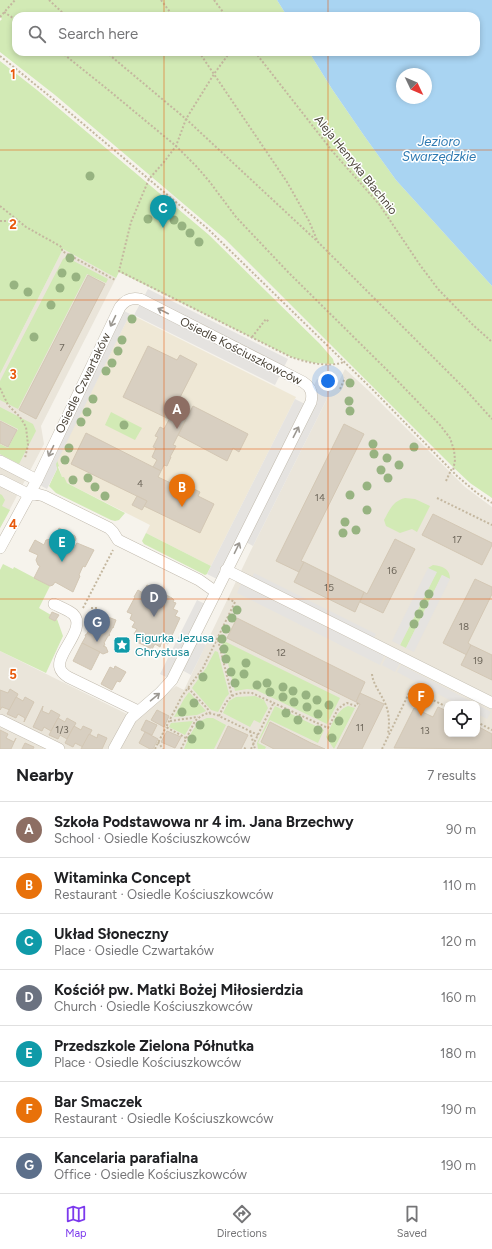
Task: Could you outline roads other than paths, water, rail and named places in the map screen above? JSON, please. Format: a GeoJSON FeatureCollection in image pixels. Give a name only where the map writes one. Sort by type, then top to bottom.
{"type":"FeatureCollection","features":[{"type":"Feature","properties":{"kind":"street","name":"Osiedle Czwartaków"},"geometry":{"type":"LineString","coordinates":[[0,548],[37,480],[120,308],[129,299],[140,299]]}},
{"type":"Feature","properties":{"kind":"street","name":"Osiedle Kościuszkowców"},"geometry":{"type":"LineString","coordinates":[[114,749],[131,718],[163,690],[172,680],[311,402],[312,395],[311,389],[304,382],[140,299]]}},
{"type":"Feature","properties":{"kind":"street"},"geometry":{"type":"LineString","coordinates":[[0,461],[37,480]]}},
{"type":"Feature","properties":{"kind":"street"},"geometry":{"type":"LineString","coordinates":[[0,480],[29,493],[41,494],[108,528],[113,532],[118,540],[199,580],[216,592]]}},
{"type":"Feature","properties":{"kind":"street"},"geometry":{"type":"LineString","coordinates":[[226,570],[492,703]]}},
{"type":"Feature","properties":{"kind":"street"},"geometry":{"type":"LineString","coordinates":[[54,604],[73,614],[77,622],[75,631],[60,663],[62,672],[68,677],[138,711]]}},
{"type":"Feature","properties":{"kind":"street"},"geometry":{"type":"LineString","coordinates":[[0,720],[59,749]]}},
{"type":"Feature","properties":{"kind":"water","name":"Jezioro Swarzędzkie"},"geometry":{"type":"Polygon","coordinates":[[[277,0],[492,0],[492,286],[396,180],[365,137],[311,56],[480,56],[480,12],[284,12],[277,0]]]}},
{"type":"Feature","properties":{"kind":"place","name":"Układ Słoneczny"},"geometry":{"type":"Point","coordinates":[163,228]}},
{"type":"Feature","properties":{"kind":"place","name":"Szkoła Podstawowa nr 4 im. Jana Brzechwy"},"geometry":{"type":"Point","coordinates":[177,429]}},
{"type":"Feature","properties":{"kind":"place","name":"Witaminka Concept"},"geometry":{"type":"Point","coordinates":[182,507]}},
{"type":"Feature","properties":{"kind":"place","name":"Przedszkole Zielona Półnutka"},"geometry":{"type":"Point","coordinates":[62,562]}},
{"type":"Feature","properties":{"kind":"place","name":"Kościół pw. Matki Bożej Miłosierdzia"},"geometry":{"type":"Point","coordinates":[154,617]}},
{"type":"Feature","properties":{"kind":"place","name":"Kancelaria parafialna"},"geometry":{"type":"Point","coordinates":[97,642]}},
{"type":"Feature","properties":{"kind":"place","name":"Figurka Jezusa Chrystusa"},"geometry":{"type":"Point","coordinates":[122,645]}},
{"type":"Feature","properties":{"kind":"place","name":"Bar Smaczek"},"geometry":{"type":"Point","coordinates":[421,716]}}]}
